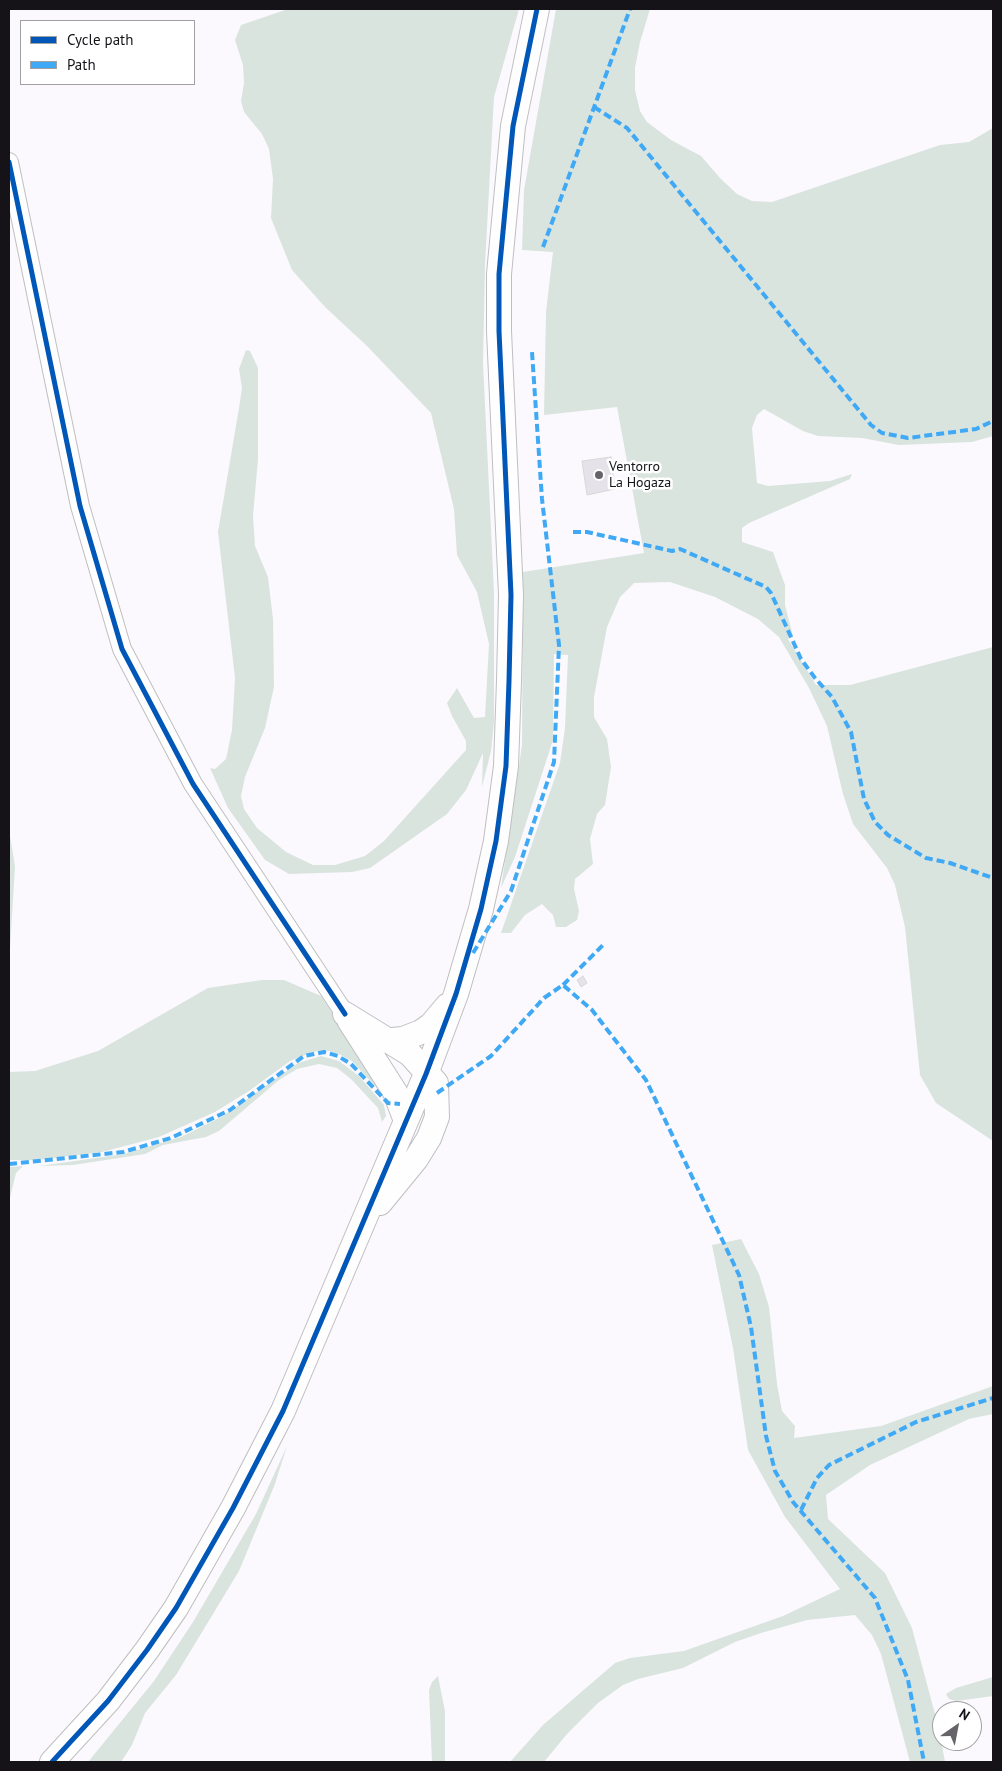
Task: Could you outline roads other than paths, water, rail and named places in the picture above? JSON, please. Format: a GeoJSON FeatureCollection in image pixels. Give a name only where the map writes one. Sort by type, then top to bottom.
{"type":"FeatureCollection","features":[{"type":"Feature","properties":{"kind":"highway"},"geometry":{"type":"LineString","coordinates":[[52,1762],[108,1701],[147,1650],[204,1561],[283,1411],[426,1073],[456,994],[481,908],[496,841],[506,766],[511,595],[499,331],[499,274],[513,126],[537,9]]}},
{"type":"Feature","properties":{"kind":"highway"},"geometry":{"type":"LineString","coordinates":[[426,1073],[403,1077],[376,1063],[372,1050],[376,1042],[403,1039],[431,1025],[456,994]]}},
{"type":"Feature","properties":{"kind":"highway"},"geometry":{"type":"LineString","coordinates":[[345,1014],[410,1054],[436,1083],[438,1108],[430,1138],[420,1154],[364,1223]]}},
{"type":"Feature","properties":{"kind":"highway"},"geometry":{"type":"LineString","coordinates":[[345,1014],[395,1092],[406,1121]]}},
{"type":"Feature","properties":{"kind":"street"},"geometry":{"type":"LineString","coordinates":[[9,162],[80,506],[122,649],[194,784],[345,1014]]}},
{"type":"Feature","properties":{"kind":"place","name":"Ventorro La Hogaza"},"geometry":{"type":"Point","coordinates":[599,475]}}]}
